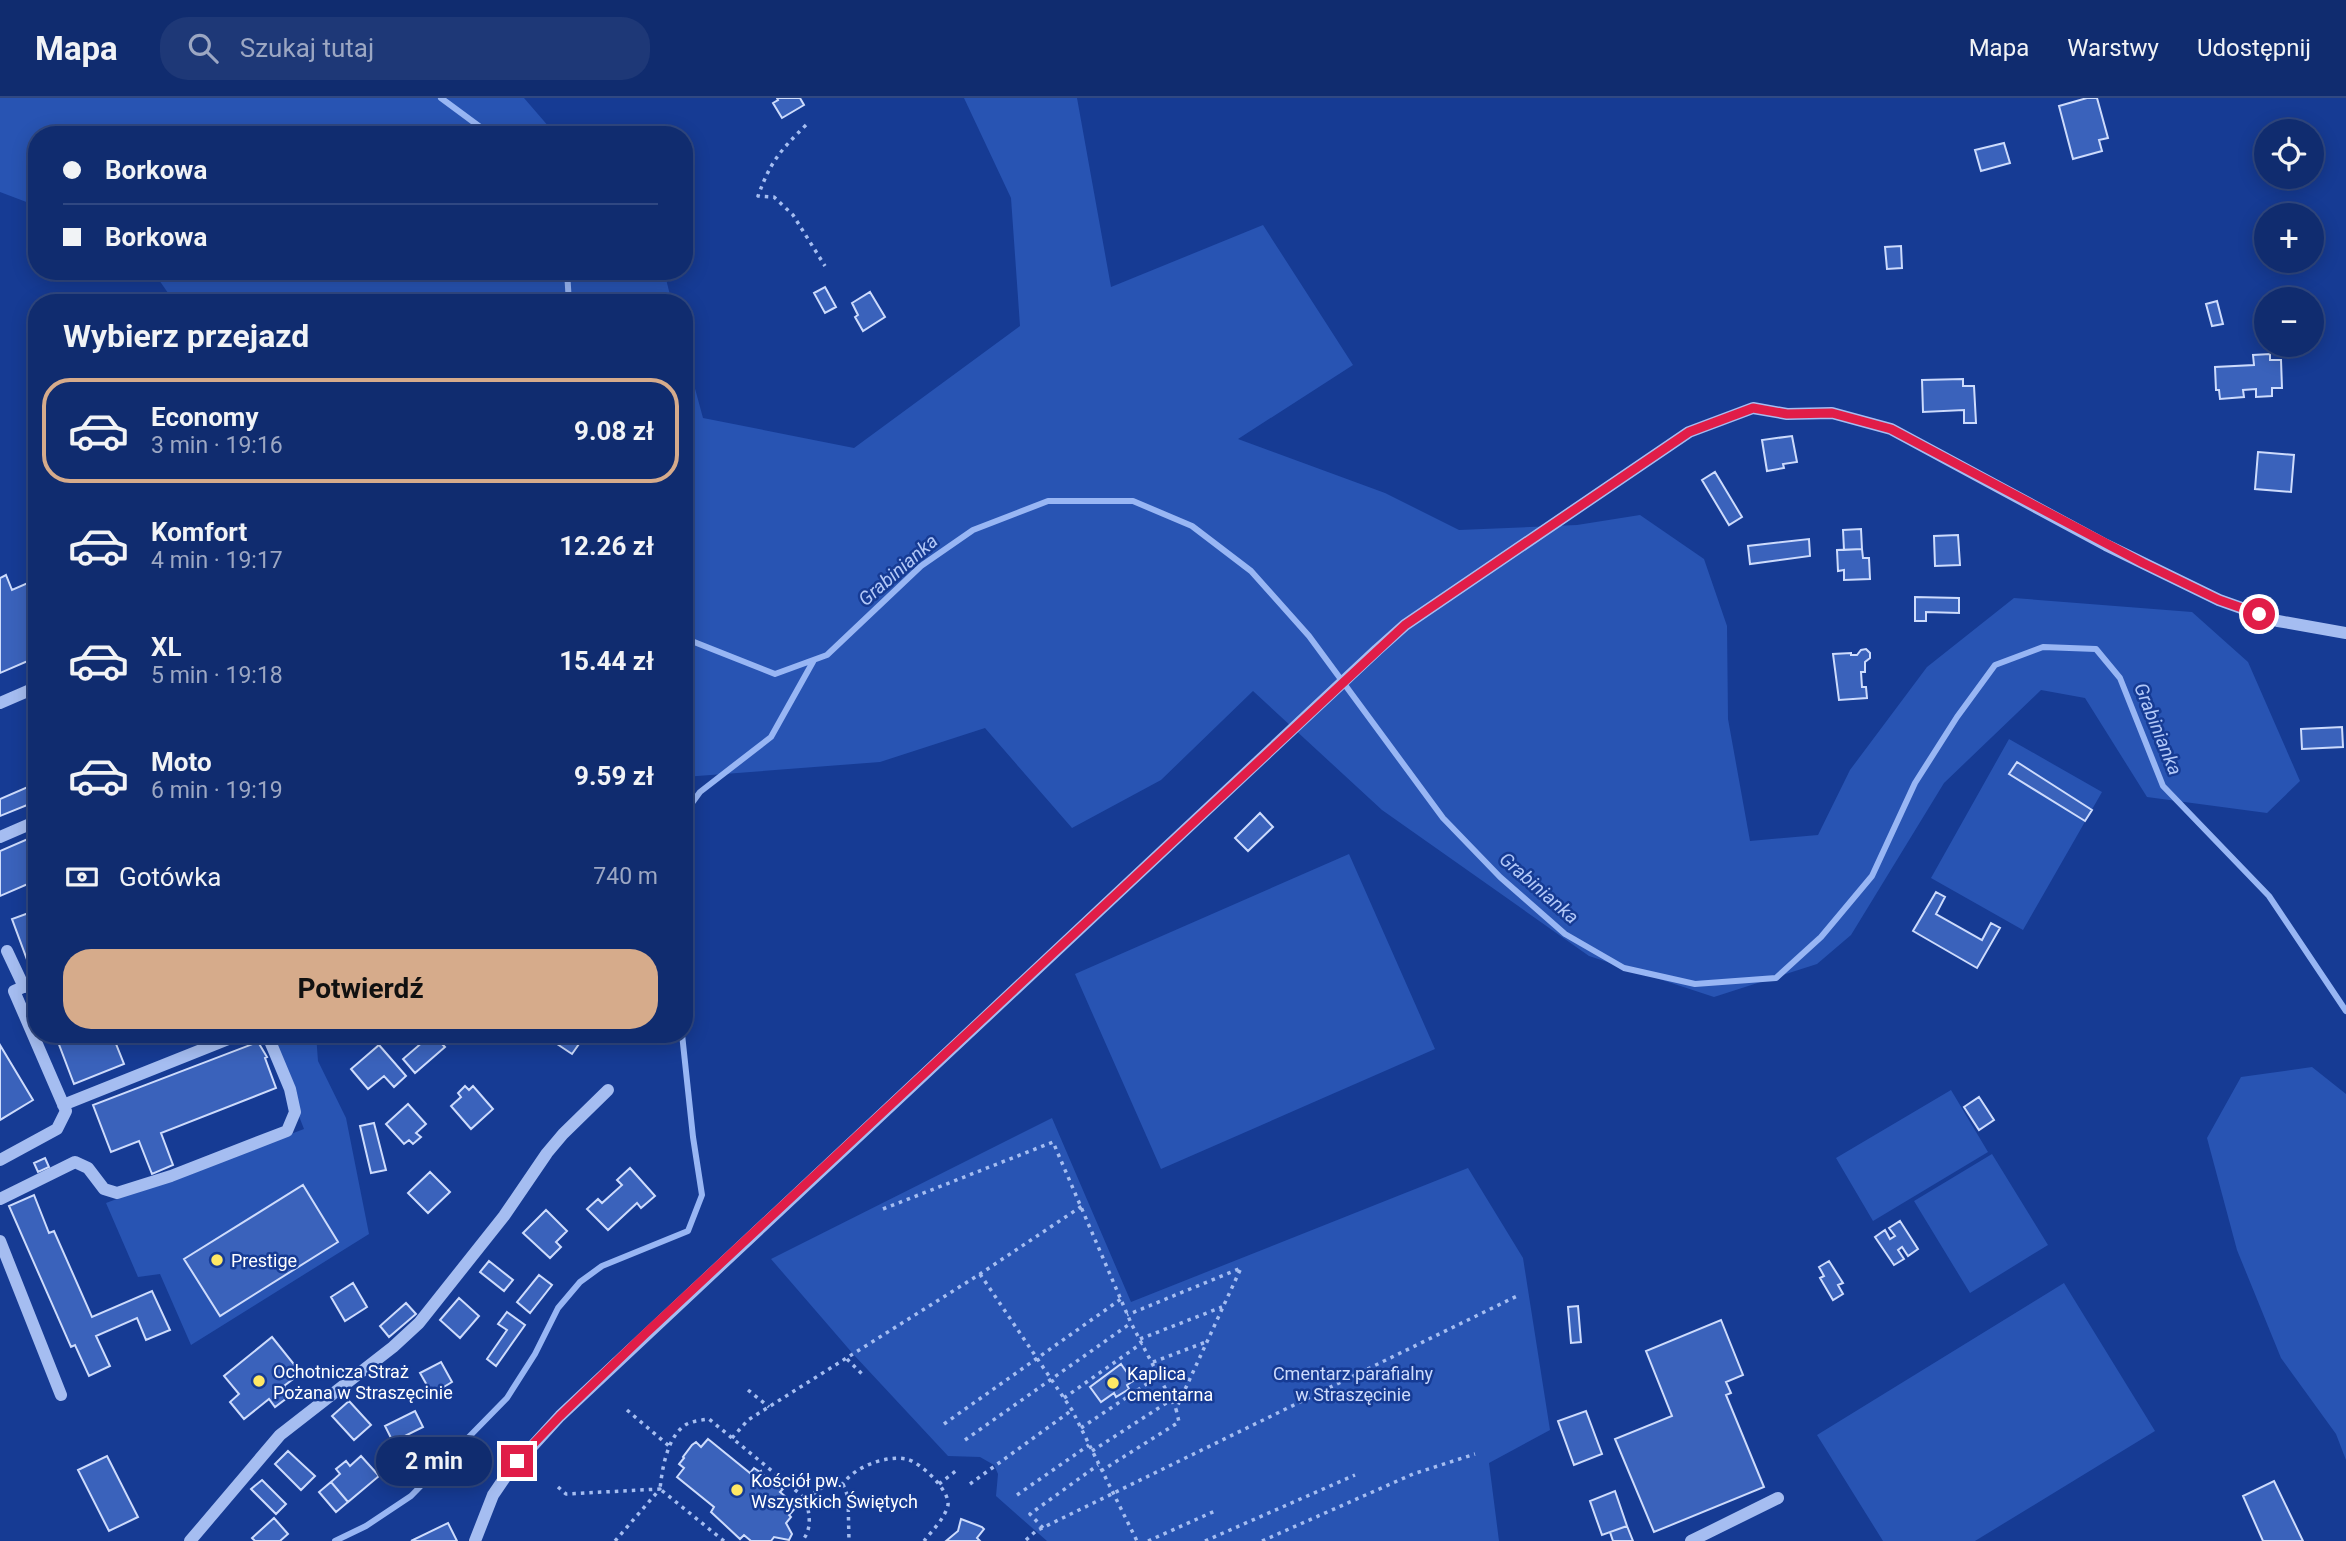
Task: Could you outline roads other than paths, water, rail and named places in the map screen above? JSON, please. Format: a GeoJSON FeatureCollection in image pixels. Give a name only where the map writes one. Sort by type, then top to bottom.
{"type":"FeatureCollection","features":[{"type":"Feature","properties":{"kind":"street"},"geometry":{"type":"LineString","coordinates":[[475,1541],[493,1495],[508,1473],[560,1416],[1377,650],[1405,625],[1689,432],[1753,408],[1787,414],[1832,413],[1891,429],[2106,545],[2219,600],[2278,621],[2346,633]]}},
{"type":"Feature","properties":{"kind":"street"},"geometry":{"type":"LineString","coordinates":[[0,703],[28,691]]}},
{"type":"Feature","properties":{"kind":"street"},"geometry":{"type":"LineString","coordinates":[[0,837],[28,825]]}},
{"type":"Feature","properties":{"kind":"street"},"geometry":{"type":"LineString","coordinates":[[7,950],[28,980]]}},
{"type":"Feature","properties":{"kind":"street"},"geometry":{"type":"LineString","coordinates":[[28,985],[14,991],[28,1024]]}},
{"type":"Feature","properties":{"kind":"street"},"geometry":{"type":"LineString","coordinates":[[0,1160],[57,1129],[66,1111],[36,1043]]}},
{"type":"Feature","properties":{"kind":"street"},"geometry":{"type":"LineString","coordinates":[[63,1105],[219,1043]]}},
{"type":"Feature","properties":{"kind":"street"},"geometry":{"type":"LineString","coordinates":[[0,1199],[75,1162],[88,1168],[104,1189],[117,1193],[171,1176],[287,1131],[295,1112],[290,1089],[271,1043]]}},
{"type":"Feature","properties":{"kind":"street"},"geometry":{"type":"LineString","coordinates":[[190,1541],[280,1435],[384,1354],[419,1323],[504,1216],[547,1153],[608,1090]]}},
{"type":"Feature","properties":{"kind":"street"},"geometry":{"type":"LineString","coordinates":[[0,1241],[61,1395]]}},
{"type":"Feature","properties":{"kind":"street"},"geometry":{"type":"LineString","coordinates":[[1691,1541],[1777,1498]]}},
{"type":"Feature","properties":{"kind":"waterway","name":"Grabinianka"},"geometry":{"type":"LineString","coordinates":[[441,98],[479,126]]}},
{"type":"Feature","properties":{"kind":"waterway","name":"Grabinianka"},"geometry":{"type":"LineString","coordinates":[[568,280],[568,294]]}},
{"type":"Feature","properties":{"kind":"waterway","name":"Grabinianka"},"geometry":{"type":"LineString","coordinates":[[693,642],[775,674],[827,655],[921,566],[973,530],[1048,501],[1133,501],[1192,526],[1251,571],[1309,636],[1443,818],[1500,877],[1565,934],[1624,968],[1695,984],[1776,978],[1821,937],[1872,876],[1915,783],[1957,717],[1995,665],[2043,647],[2096,649],[2120,678],[2163,786],[2269,896],[2346,1011]]}},
{"type":"Feature","properties":{"kind":"waterway"},"geometry":{"type":"LineString","coordinates":[[693,802],[700,792],[771,737],[814,660]]}},
{"type":"Feature","properties":{"kind":"waterway"},"geometry":{"type":"LineString","coordinates":[[335,1541],[366,1526],[411,1496],[507,1398],[535,1354],[558,1308],[580,1282],[602,1266],[688,1231],[702,1195],[683,1043]]}},
{"type":"Feature","properties":{"kind":"place","name":"Prestige"},"geometry":{"type":"Point","coordinates":[217,1260]}},
{"type":"Feature","properties":{"kind":"place","name":"Ochotnicza Straż Pożana w Straszęcinie"},"geometry":{"type":"Point","coordinates":[259,1381]}},
{"type":"Feature","properties":{"kind":"place","name":"Kaplica cmentarna"},"geometry":{"type":"Point","coordinates":[1113,1383]}},
{"type":"Feature","properties":{"kind":"place","name":"Kościół pw. Wszystkich Świętych"},"geometry":{"type":"Point","coordinates":[737,1490]}},
{"type":"Feature","properties":{"kind":"park label","name":"Cmentarz parafialny w Straszęcinie"},"geometry":{"type":"Point","coordinates":[1353,1383]}}]}
